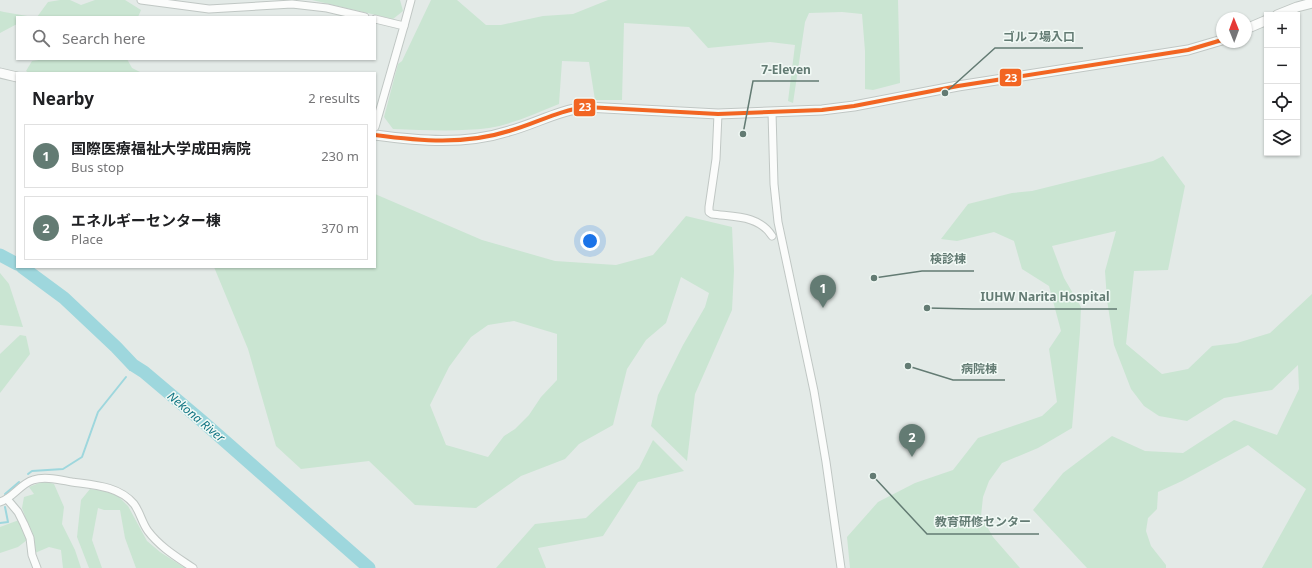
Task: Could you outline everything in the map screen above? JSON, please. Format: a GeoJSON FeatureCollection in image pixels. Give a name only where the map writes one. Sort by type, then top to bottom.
{"type":"FeatureCollection","features":[{"type":"Feature","properties":{"kind":"street"},"geometry":{"type":"LineString","coordinates":[[141,0],[209,9],[292,4],[326,8],[361,16]]}},
{"type":"Feature","properties":{"kind":"street"},"geometry":{"type":"LineString","coordinates":[[376,124],[411,0]]}},
{"type":"Feature","properties":{"kind":"street"},"geometry":{"type":"LineString","coordinates":[[1282,12],[1296,3],[1312,3]]}},
{"type":"Feature","properties":{"kind":"street"},"geometry":{"type":"LineString","coordinates":[[376,19],[404,26]]}},
{"type":"Feature","properties":{"kind":"street"},"geometry":{"type":"LineString","coordinates":[[1252,26],[1264,21]]}},
{"type":"Feature","properties":{"kind":"street"},"geometry":{"type":"LineString","coordinates":[[376,135],[428,141],[476,138],[508,132],[564,111],[586,107],[718,114],[822,110],[854,106],[958,86],[1188,50],[1216,42]]}},
{"type":"Feature","properties":{"kind":"street"},"geometry":{"type":"LineString","coordinates":[[0,73],[16,77]]}},
{"type":"Feature","properties":{"kind":"street"},"geometry":{"type":"LineString","coordinates":[[772,112],[774,184],[778,222],[814,391],[841,568]]}},
{"type":"Feature","properties":{"kind":"street"},"geometry":{"type":"LineString","coordinates":[[718,114],[716,159],[709,212],[712,214],[743,217],[751,220],[764,227],[772,236]]}},
{"type":"Feature","properties":{"kind":"street"},"geometry":{"type":"LineString","coordinates":[[37,568],[32,555],[30,538],[18,512],[3,500],[26,483],[45,478],[85,483],[116,490],[122,493],[133,504],[148,531],[158,543],[193,568]]}},
{"type":"Feature","properties":{"kind":"green space"},"geometry":{"type":"Polygon","coordinates":[[[70,0],[81,5],[95,0],[125,0],[141,10],[138,16],[38,16],[48,2],[70,0]]]}},
{"type":"Feature","properties":{"kind":"green space"},"geometry":{"type":"Polygon","coordinates":[[[312,0],[400,0],[403,11],[393,19],[312,0]]]}},
{"type":"Feature","properties":{"kind":"green space"},"geometry":{"type":"Polygon","coordinates":[[[431,0],[457,0],[486,25],[501,25],[543,16],[573,14],[608,0],[898,0],[900,83],[873,90],[865,89],[865,51],[862,14],[842,12],[809,13],[805,22],[793,103],[788,101],[795,45],[770,42],[708,48],[689,27],[624,23],[622,100],[595,100],[589,62],[562,61],[559,104],[516,121],[489,128],[453,130],[393,129],[384,117],[398,64],[402,61],[431,0]]]}},
{"type":"Feature","properties":{"kind":"green space"},"geometry":{"type":"Polygon","coordinates":[[[0,11],[28,16],[16,16],[16,25],[0,33],[0,11]]]}},
{"type":"Feature","properties":{"kind":"green space"},"geometry":{"type":"Polygon","coordinates":[[[128,60],[132,68],[140,72],[28,72],[26,71],[32,61],[128,60]]]}},
{"type":"Feature","properties":{"kind":"green space"},"geometry":{"type":"Polygon","coordinates":[[[1163,156],[1185,186],[1168,270],[1134,271],[1126,344],[1162,374],[1188,369],[1212,346],[1237,343],[1270,333],[1312,294],[1312,568],[1262,568],[1306,489],[1248,445],[1182,481],[1158,492],[1157,509],[1148,518],[1146,531],[1151,546],[1166,565],[1166,568],[1087,568],[1033,510],[1063,473],[1112,436],[1145,451],[1183,453],[1234,420],[1277,435],[1299,389],[1298,365],[1272,390],[1224,398],[1187,421],[1159,416],[1144,406],[1131,389],[1114,345],[1107,300],[1105,271],[1116,231],[1052,246],[1064,278],[1081,307],[1072,428],[1038,448],[1002,463],[989,481],[983,497],[981,516],[993,537],[1020,568],[850,568],[847,537],[878,502],[915,483],[953,470],[978,438],[1042,416],[1057,402],[1049,349],[1061,331],[1049,286],[1022,269],[1014,241],[994,232],[957,241],[941,239],[968,204],[1012,193],[1032,191],[1153,161],[1163,156]]]}},
{"type":"Feature","properties":{"kind":"green space"},"geometry":{"type":"Polygon","coordinates":[[[376,194],[482,240],[555,261],[616,265],[653,255],[686,216],[732,227],[734,271],[732,310],[695,394],[687,461],[651,426],[658,395],[683,345],[705,307],[709,293],[681,277],[666,323],[646,340],[627,369],[613,425],[579,444],[565,459],[521,476],[476,508],[415,505],[369,461],[301,469],[276,446],[248,349],[214,268],[376,268],[376,194]],[[514,321],[488,325],[471,337],[449,367],[430,405],[446,445],[488,457],[504,436],[515,429],[529,415],[541,397],[557,380],[557,334],[514,321]]]}},
{"type":"Feature","properties":{"kind":"green space"},"geometry":{"type":"Polygon","coordinates":[[[0,273],[9,284],[23,327],[0,325],[0,273]]]}},
{"type":"Feature","properties":{"kind":"green space"},"geometry":{"type":"Polygon","coordinates":[[[20,335],[26,336],[30,354],[0,393],[0,354],[20,335]]]}},
{"type":"Feature","properties":{"kind":"green space"},"geometry":{"type":"Polygon","coordinates":[[[653,440],[684,471],[638,482],[603,536],[538,548],[546,568],[496,568],[535,524],[586,518],[639,468],[653,440]]]}},
{"type":"Feature","properties":{"kind":"green space"},"geometry":{"type":"Polygon","coordinates":[[[44,481],[54,484],[64,507],[62,524],[75,550],[81,568],[63,568],[61,550],[49,547],[35,553],[32,535],[22,508],[24,497],[34,494],[29,487],[44,481]]]}},
{"type":"Feature","properties":{"kind":"green space"},"geometry":{"type":"Polygon","coordinates":[[[90,489],[106,491],[117,495],[128,506],[147,541],[160,552],[185,568],[136,568],[125,538],[120,510],[104,510],[98,508],[92,540],[102,568],[89,568],[77,537],[81,500],[90,489]]]}},
{"type":"Feature","properties":{"kind":"green space"},"geometry":{"type":"Polygon","coordinates":[[[19,520],[26,533],[27,540],[18,547],[0,553],[0,527],[19,520]]]}},
{"type":"Feature","properties":{"kind":"waterway","name":"Nekona River"},"geometry":{"type":"LineString","coordinates":[[0,255],[16,263]]}},
{"type":"Feature","properties":{"kind":"waterway","name":"Nekona River"},"geometry":{"type":"LineString","coordinates":[[23,268],[64,298],[133,365],[144,372],[202,421],[369,568]]}},
{"type":"Feature","properties":{"kind":"waterway","name":"Nekona River"},"geometry":{"type":"LineString","coordinates":[[130,370],[133,365]]}},
{"type":"Feature","properties":{"kind":"waterway"},"geometry":{"type":"LineString","coordinates":[[28,474],[32,471],[63,469],[82,457],[98,412],[126,377]]}},
{"type":"Feature","properties":{"kind":"waterway"},"geometry":{"type":"LineString","coordinates":[[5,494],[19,482]]}},
{"type":"Feature","properties":{"kind":"waterway"},"geometry":{"type":"LineString","coordinates":[[0,523],[8,522],[5,507]]}},
{"type":"Feature","properties":{"kind":"transit line","name":"23"},"geometry":{"type":"LineString","coordinates":[[376,135],[426,140],[459,140],[476,138],[509,131],[566,111],[586,107],[718,114],[822,110],[854,106],[958,86],[1188,50],[1216,42]]}},
{"type":"Feature","properties":{"kind":"place","name":"ゴルフ場入口"},"geometry":{"type":"Point","coordinates":[945,93]}},
{"type":"Feature","properties":{"kind":"place","name":"7-Eleven"},"geometry":{"type":"Point","coordinates":[743,134]}},
{"type":"Feature","properties":{"kind":"place","name":"検診棟"},"geometry":{"type":"Point","coordinates":[874,278]}},
{"type":"Feature","properties":{"kind":"place","name":"国際医療福祉大学成田病院"},"geometry":{"type":"Point","coordinates":[823,308]}},
{"type":"Feature","properties":{"kind":"place","name":"IUHW Narita Hospital"},"geometry":{"type":"Point","coordinates":[927,308]}},
{"type":"Feature","properties":{"kind":"place","name":"病院棟"},"geometry":{"type":"Point","coordinates":[908,366]}},
{"type":"Feature","properties":{"kind":"place","name":"エネルギーセンター棟"},"geometry":{"type":"Point","coordinates":[912,457]}},
{"type":"Feature","properties":{"kind":"place","name":"教育研修センター"},"geometry":{"type":"Point","coordinates":[873,476]}}]}
